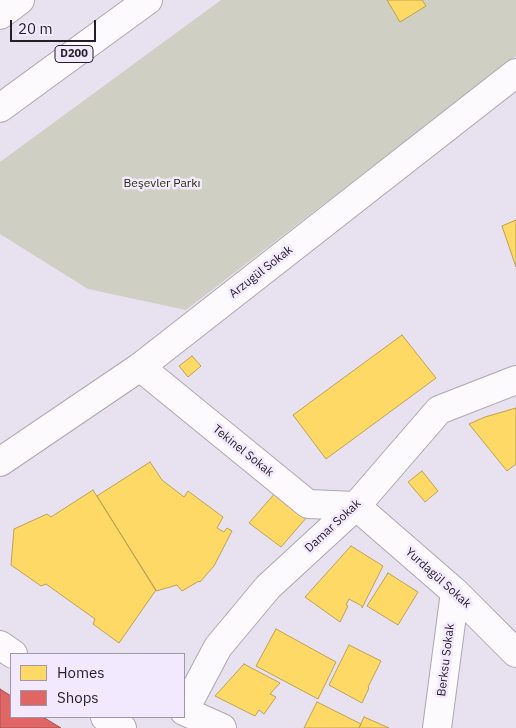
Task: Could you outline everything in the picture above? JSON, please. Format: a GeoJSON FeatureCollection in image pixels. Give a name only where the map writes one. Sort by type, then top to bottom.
{"type":"FeatureCollection","features":[{"type":"Feature","properties":{"kind":"main road","name":"D200"},"geometry":{"type":"LineString","coordinates":[[0,108],[148,0]]}},
{"type":"Feature","properties":{"kind":"main road","name":"Arzugül Sokak"},"geometry":{"type":"LineString","coordinates":[[0,462],[140,367],[516,73]]}},
{"type":"Feature","properties":{"kind":"main road","name":"Tekinel Sokak"},"geometry":{"type":"LineString","coordinates":[[140,367],[308,504],[356,506]]}},
{"type":"Feature","properties":{"kind":"main road","name":"Damar Sokak"},"geometry":{"type":"LineString","coordinates":[[185,709],[218,647],[268,587],[356,506],[439,410],[516,380]]}},
{"type":"Feature","properties":{"kind":"main road","name":"Yurdagül Sokak"},"geometry":{"type":"LineString","coordinates":[[356,506],[455,592],[516,653]]}},
{"type":"Feature","properties":{"kind":"main road","name":"Berksu Sokak"},"geometry":{"type":"LineString","coordinates":[[437,728],[455,592]]}},
{"type":"Feature","properties":{"kind":"main road"},"geometry":{"type":"LineString","coordinates":[[0,646],[11,653]]}},
{"type":"Feature","properties":{"kind":"main road"},"geometry":{"type":"LineString","coordinates":[[185,711],[222,728]]}},
{"type":"Feature","properties":{"kind":"main road"},"geometry":{"type":"LineString","coordinates":[[107,718],[122,728]]}},
{"type":"Feature","properties":{"kind":"main road"},"geometry":{"type":"LineString","coordinates":[[170,728],[178,718]]}},
{"type":"Feature","properties":{"kind":"green space","name":"Beşevler Parkı"},"geometry":{"type":"Polygon","coordinates":[[[221,0],[516,0],[516,56],[186,310],[88,289],[0,234],[0,162],[221,0]]]}},
{"type":"Feature","properties":{"kind":"building: Homes"},"geometry":{"type":"Polygon","coordinates":[[[387,0],[422,0],[426,6],[400,22],[387,0]]]}},
{"type":"Feature","properties":{"kind":"building: Homes"},"geometry":{"type":"Polygon","coordinates":[[[516,220],[516,267],[502,226],[516,220]]]}},
{"type":"Feature","properties":{"kind":"building: Homes"},"geometry":{"type":"Polygon","coordinates":[[[402,335],[436,378],[326,459],[293,415],[402,335]]]}},
{"type":"Feature","properties":{"kind":"building: Homes"},"geometry":{"type":"Polygon","coordinates":[[[192,356],[201,366],[188,377],[179,366],[192,356]]]}},
{"type":"Feature","properties":{"kind":"building: Homes"},"geometry":{"type":"Polygon","coordinates":[[[516,408],[516,464],[507,471],[469,424],[516,408]]]}},
{"type":"Feature","properties":{"kind":"building: Homes"},"geometry":{"type":"Polygon","coordinates":[[[150,462],[162,480],[184,497],[188,491],[223,517],[217,528],[224,532],[227,528],[232,531],[214,566],[200,582],[182,591],[177,585],[156,591],[97,496],[150,462]]]}},
{"type":"Feature","properties":{"kind":"building: Homes"},"geometry":{"type":"Polygon","coordinates":[[[422,471],[438,491],[425,502],[408,482],[422,471]]]}},
{"type":"Feature","properties":{"kind":"building: Homes"},"geometry":{"type":"Polygon","coordinates":[[[93,490],[156,590],[119,643],[93,624],[95,619],[46,584],[41,586],[11,565],[14,529],[47,514],[51,517],[93,490]]]}},
{"type":"Feature","properties":{"kind":"building: Homes"},"geometry":{"type":"Polygon","coordinates":[[[276,492],[307,517],[281,547],[249,523],[276,492]]]}},
{"type":"Feature","properties":{"kind":"building: Homes"},"geometry":{"type":"Polygon","coordinates":[[[351,546],[383,566],[362,608],[362,606],[349,599],[346,605],[348,606],[340,622],[305,597],[351,546]]]}},
{"type":"Feature","properties":{"kind":"building: Homes"},"geometry":{"type":"Polygon","coordinates":[[[388,573],[418,592],[398,625],[367,606],[388,573]]]}},
{"type":"Feature","properties":{"kind":"building: Homes"},"geometry":{"type":"Polygon","coordinates":[[[276,629],[336,662],[318,699],[256,666],[276,629]]]}},
{"type":"Feature","properties":{"kind":"building: Homes"},"geometry":{"type":"Polygon","coordinates":[[[349,645],[381,661],[362,703],[329,685],[349,645]]]}},
{"type":"Feature","properties":{"kind":"building: Homes"},"geometry":{"type":"Polygon","coordinates":[[[244,664],[280,683],[270,694],[276,697],[264,714],[259,710],[255,716],[215,696],[244,664]]]}},
{"type":"Feature","properties":{"kind":"building: Homes"},"geometry":{"type":"Polygon","coordinates":[[[317,702],[361,724],[359,728],[304,728],[317,702]]]}},
{"type":"Feature","properties":{"kind":"building: Homes"},"geometry":{"type":"Polygon","coordinates":[[[364,717],[389,728],[359,728],[364,717]]]}},
{"type":"Feature","properties":{"kind":"building: Shops"},"geometry":{"type":"Polygon","coordinates":[[[0,689],[10,695],[10,718],[45,718],[61,728],[0,728],[0,689]]]}}]}
